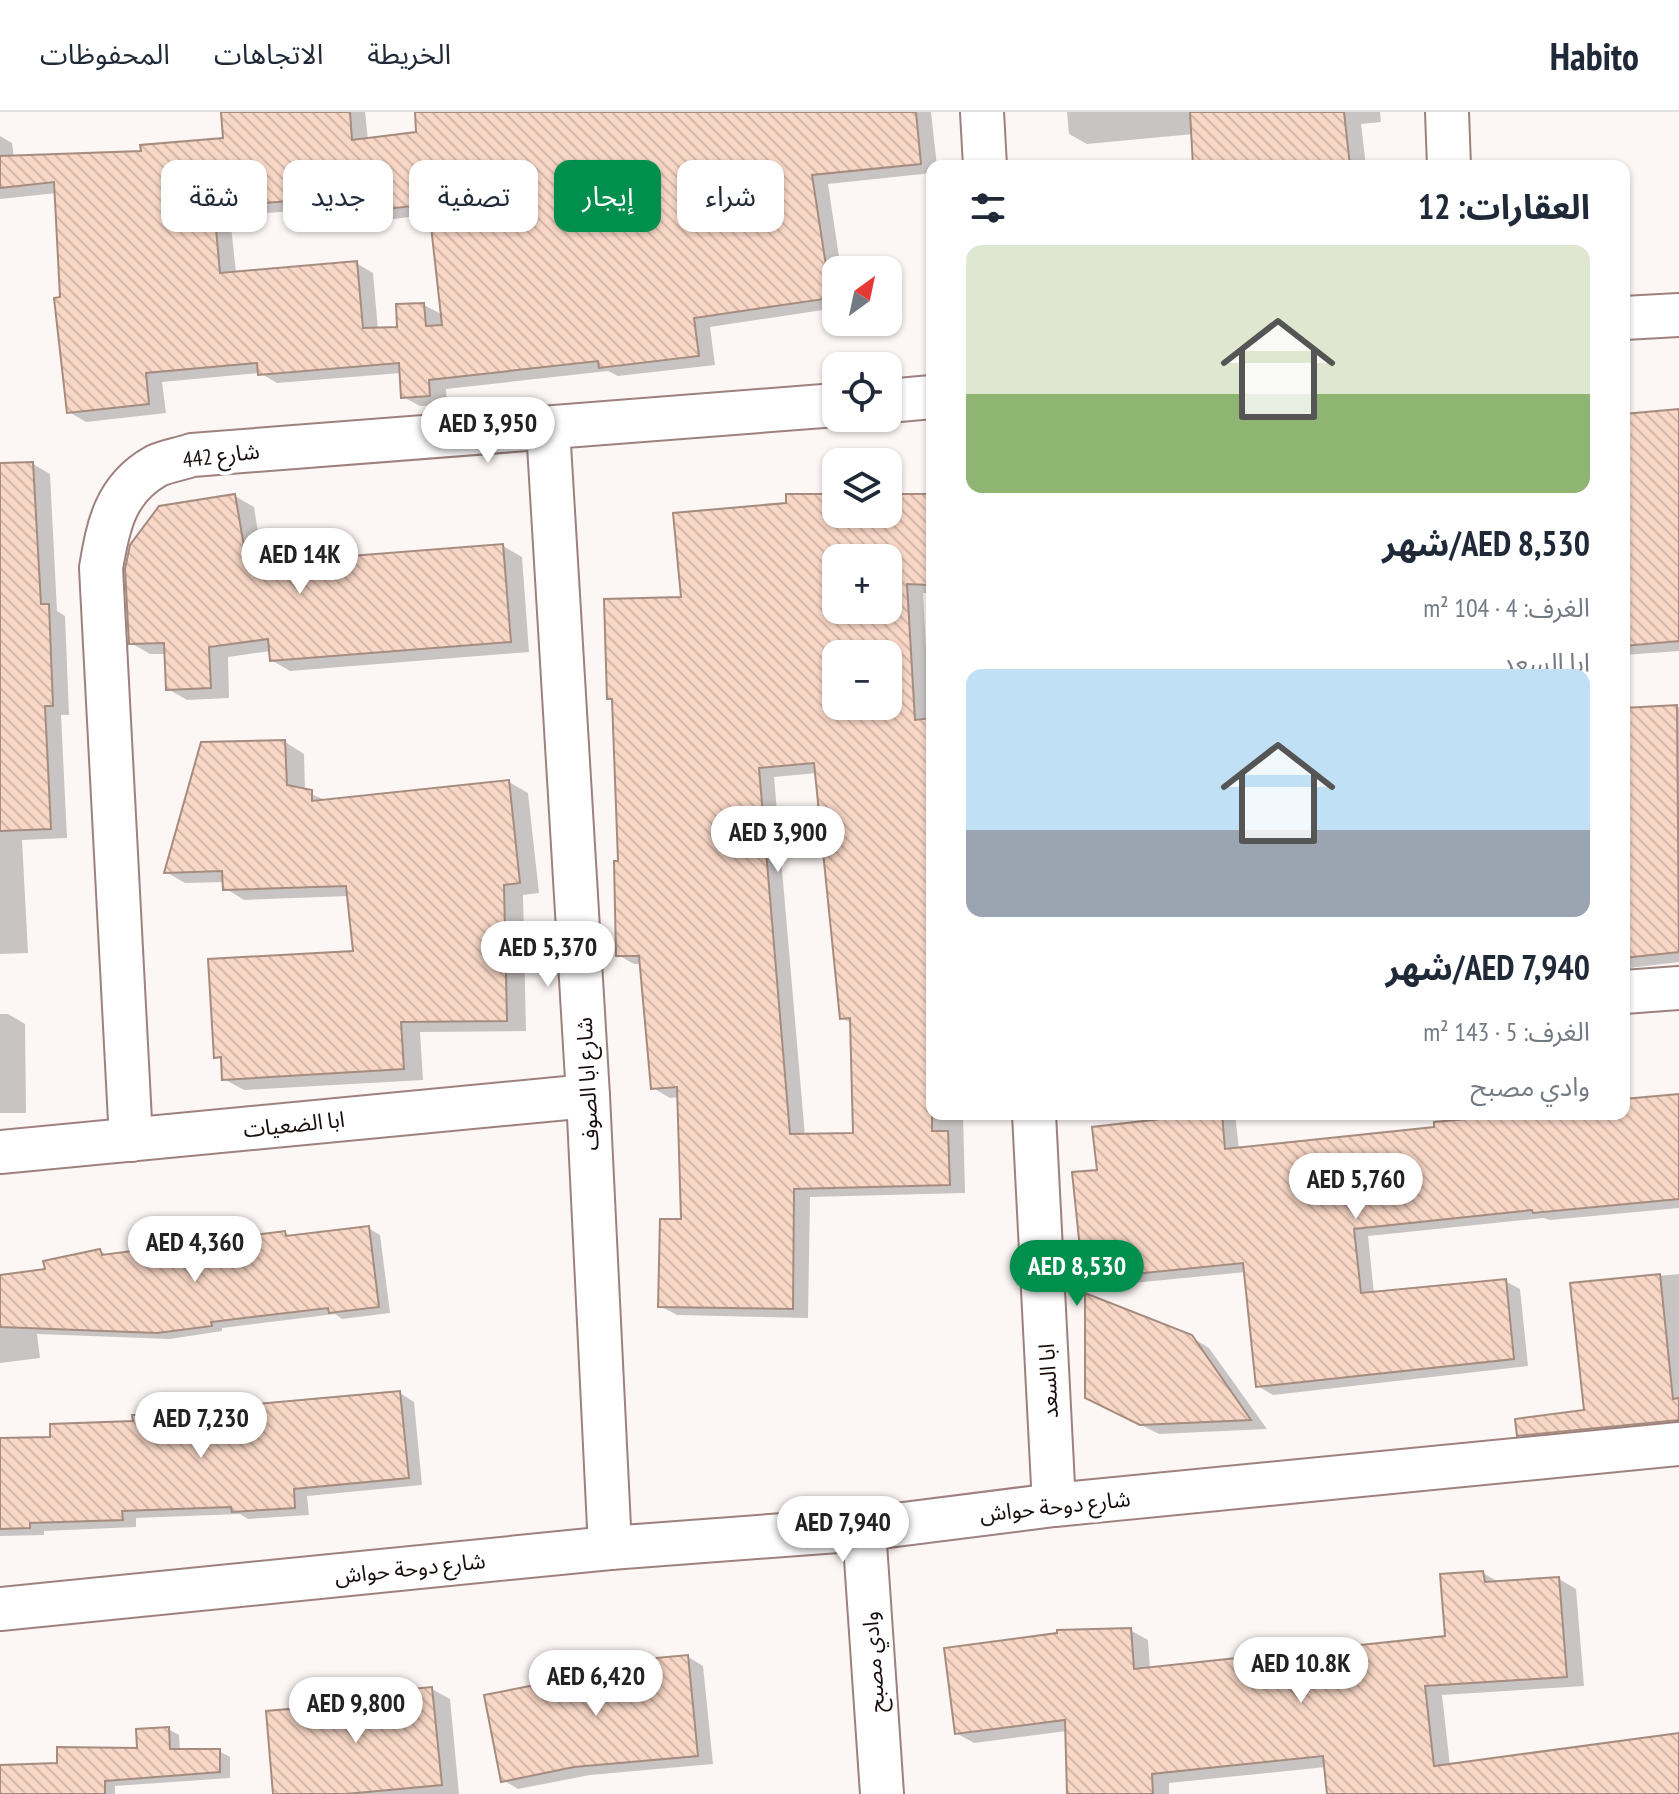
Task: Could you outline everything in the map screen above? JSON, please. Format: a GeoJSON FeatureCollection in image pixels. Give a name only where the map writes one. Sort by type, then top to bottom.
{"type":"FeatureCollection","features":[{"type":"Feature","properties":{"kind":"street"},"geometry":{"type":"LineString","coordinates":[[982,112],[985,160]]}},
{"type":"Feature","properties":{"kind":"street"},"geometry":{"type":"LineString","coordinates":[[1447,112],[1449,160]]}},
{"type":"Feature","properties":{"kind":"street"},"geometry":{"type":"LineString","coordinates":[[1630,318],[1679,315]]}},
{"type":"Feature","properties":{"kind":"street"},"geometry":{"type":"LineString","coordinates":[[902,400],[926,398]]}},
{"type":"Feature","properties":{"kind":"street","name":"شارع 442"},"geometry":{"type":"LineString","coordinates":[[131,1140],[101,568],[108,526],[125,491],[157,466],[192,455],[822,406]]}},
{"type":"Feature","properties":{"kind":"street","name":"شارع ابا الصوف"},"geometry":{"type":"LineString","coordinates":[[548,428],[588,1096],[610,1548]]}},
{"type":"Feature","properties":{"kind":"street"},"geometry":{"type":"LineString","coordinates":[[1630,992],[1679,988]]}},
{"type":"Feature","properties":{"kind":"street","name":"ابا الضعيات"},"geometry":{"type":"LineString","coordinates":[[0,1152],[588,1096]]}},
{"type":"Feature","properties":{"kind":"street","name":"ابا السعد"},"geometry":{"type":"LineString","coordinates":[[1034,1120],[1054,1505]]}},
{"type":"Feature","properties":{"kind":"street","name":"شارع دوحة حواش"},"geometry":{"type":"LineString","coordinates":[[0,1609],[610,1548],[864,1529],[1054,1505],[1679,1444]]}},
{"type":"Feature","properties":{"kind":"street","name":"وادي مصبح"},"geometry":{"type":"LineString","coordinates":[[864,1529],[882,1794]]}},
{"type":"Feature","properties":{"kind":"building"},"geometry":{"type":"Polygon","coordinates":[[[221,112],[350,112],[352,140],[416,132],[415,112],[916,112],[921,164],[812,175],[825,256],[822,256],[822,299],[694,318],[699,356],[599,368],[598,361],[429,380],[430,396],[401,398],[399,363],[258,375],[257,363],[146,373],[149,404],[67,413],[54,298],[60,297],[54,182],[0,188],[0,156],[141,151],[140,145],[223,138],[221,112]],[[161,160],[161,232],[216,232],[220,273],[357,261],[363,328],[397,327],[396,304],[424,303],[426,326],[442,325],[432,232],[538,232],[538,160],[409,160],[409,206],[393,208],[393,160],[283,160],[283,202],[267,203],[267,160],[161,160]]]}},
{"type":"Feature","properties":{"kind":"building"},"geometry":{"type":"Polygon","coordinates":[[[1190,112],[1344,112],[1349,160],[1193,160],[1190,112]]]}},
{"type":"Feature","properties":{"kind":"building"},"geometry":{"type":"Polygon","coordinates":[[[1679,409],[1679,641],[1630,645],[1630,413],[1679,409]]]}},
{"type":"Feature","properties":{"kind":"building"},"geometry":{"type":"Polygon","coordinates":[[[33,462],[41,604],[49,604],[53,706],[45,706],[51,829],[0,831],[0,463],[33,462]]]}},
{"type":"Feature","properties":{"kind":"building"},"geometry":{"type":"Polygon","coordinates":[[[235,494],[247,564],[503,544],[511,642],[270,661],[268,639],[209,647],[211,688],[166,690],[164,643],[129,644],[125,569],[130,545],[159,506],[235,494]]]}},
{"type":"Feature","properties":{"kind":"building"},"geometry":{"type":"Polygon","coordinates":[[[786,494],[822,494],[822,528],[902,528],[902,494],[926,494],[926,585],[907,584],[915,720],[926,719],[926,1120],[932,1120],[932,1131],[948,1131],[950,1185],[794,1189],[793,1309],[658,1307],[660,1219],[681,1219],[677,1087],[651,1089],[639,956],[616,956],[614,861],[618,861],[612,699],[607,699],[604,599],[681,597],[673,513],[786,503],[786,494]],[[814,763],[759,768],[790,1134],[853,1133],[850,1018],[840,1019],[814,763]]]}},
{"type":"Feature","properties":{"kind":"building"},"geometry":{"type":"Polygon","coordinates":[[[1677,705],[1679,952],[1630,957],[1630,708],[1677,705]]]}},
{"type":"Feature","properties":{"kind":"building"},"geometry":{"type":"Polygon","coordinates":[[[285,740],[287,785],[312,790],[312,801],[509,780],[520,883],[504,885],[507,1021],[401,1022],[404,1069],[222,1080],[221,1057],[214,1058],[208,959],[353,951],[346,886],[223,890],[222,871],[164,873],[201,742],[285,740]]]}},
{"type":"Feature","properties":{"kind":"building"},"geometry":{"type":"Polygon","coordinates":[[[1679,1094],[1679,1199],[1533,1213],[1532,1210],[1354,1229],[1361,1293],[1506,1279],[1514,1359],[1256,1387],[1243,1263],[1085,1279],[1072,1172],[1097,1170],[1092,1127],[1152,1120],[1223,1120],[1225,1149],[1434,1127],[1434,1122],[1456,1120],[1630,1120],[1630,1098],[1679,1094]]]}},
{"type":"Feature","properties":{"kind":"building"},"geometry":{"type":"Polygon","coordinates":[[[369,1226],[379,1307],[329,1313],[328,1308],[211,1322],[212,1326],[157,1333],[0,1327],[0,1275],[45,1269],[43,1261],[100,1249],[102,1255],[285,1231],[286,1236],[369,1226]]]}},
{"type":"Feature","properties":{"kind":"building"},"geometry":{"type":"Polygon","coordinates":[[[1660,1274],[1673,1399],[1679,1398],[1679,1420],[1517,1436],[1515,1419],[1584,1410],[1570,1283],[1660,1274]]]}},
{"type":"Feature","properties":{"kind":"building"},"geometry":{"type":"Polygon","coordinates":[[[1085,1293],[1192,1335],[1251,1420],[1140,1425],[1085,1398],[1085,1293]]]}},
{"type":"Feature","properties":{"kind":"building"},"geometry":{"type":"Polygon","coordinates":[[[400,1391],[409,1478],[294,1489],[295,1508],[232,1512],[231,1507],[122,1511],[123,1520],[30,1523],[30,1528],[0,1529],[0,1438],[50,1437],[50,1424],[133,1421],[132,1415],[224,1412],[224,1407],[400,1391]]]}},
{"type":"Feature","properties":{"kind":"building"},"geometry":{"type":"Polygon","coordinates":[[[1483,1571],[1485,1582],[1559,1577],[1567,1677],[1425,1686],[1434,1766],[1679,1733],[1679,1794],[1327,1794],[1323,1756],[1152,1774],[1153,1794],[1067,1794],[1065,1720],[955,1734],[944,1648],[1057,1633],[1057,1630],[1131,1628],[1134,1669],[1445,1636],[1440,1574],[1483,1571]]]}},
{"type":"Feature","properties":{"kind":"building"},"geometry":{"type":"Polygon","coordinates":[[[688,1655],[698,1756],[574,1767],[501,1782],[484,1695],[581,1676],[580,1665],[688,1655]]]}},
{"type":"Feature","properties":{"kind":"building"},"geometry":{"type":"Polygon","coordinates":[[[432,1687],[442,1785],[346,1794],[273,1794],[266,1711],[347,1704],[346,1695],[432,1687]]]}},
{"type":"Feature","properties":{"kind":"building"},"geometry":{"type":"Polygon","coordinates":[[[169,1727],[170,1749],[220,1749],[220,1772],[105,1781],[105,1794],[0,1794],[0,1765],[57,1763],[57,1747],[137,1748],[136,1729],[169,1727]]]}}]}
